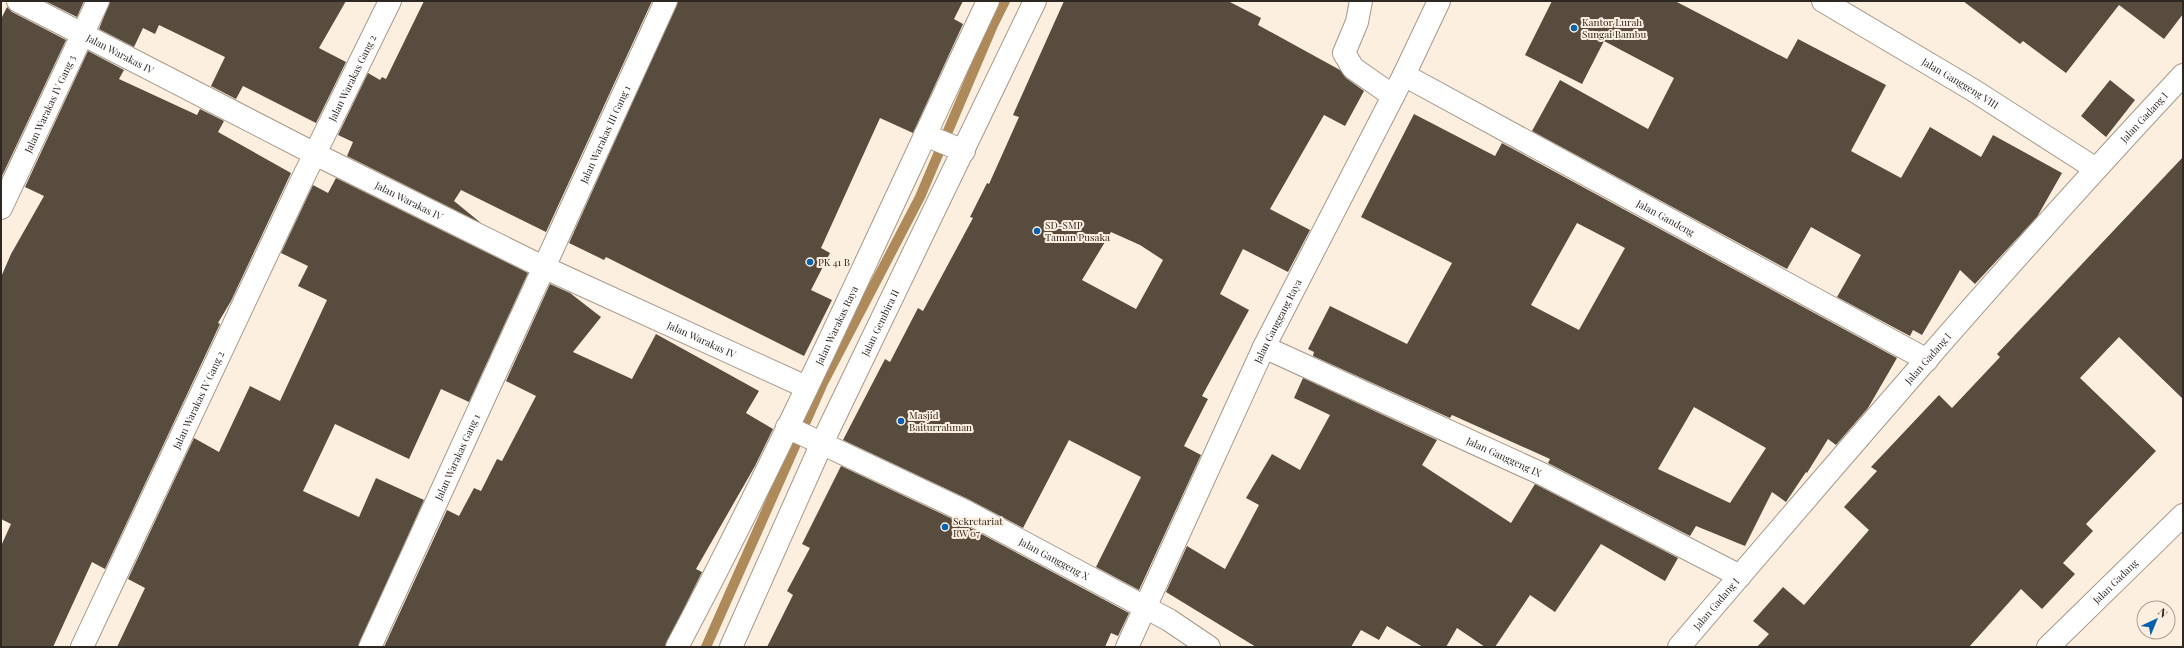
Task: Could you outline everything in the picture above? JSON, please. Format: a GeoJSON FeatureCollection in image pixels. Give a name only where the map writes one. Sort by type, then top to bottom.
{"type":"FeatureCollection","features":[{"type":"Feature","properties":{"kind":"street","name":"Jalan Warakas IV"},"geometry":{"type":"LineString","coordinates":[[18,1],[315,154],[543,267],[806,386]]}},
{"type":"Feature","properties":{"kind":"street","name":"Jalan Warakas IV Gang 3"},"geometry":{"type":"LineString","coordinates":[[1,208],[98,1]]}},
{"type":"Feature","properties":{"kind":"street","name":"Jalan Warakas Gang 2"},"geometry":{"type":"LineString","coordinates":[[315,154],[390,1]]}},
{"type":"Feature","properties":{"kind":"street","name":"Jalan Warakas III Gang 1"},"geometry":{"type":"LineString","coordinates":[[543,267],[666,1]]}},
{"type":"Feature","properties":{"kind":"street","name":"Jalan Warakas Raya"},"geometry":{"type":"LineString","coordinates":[[677,647],[724,559],[806,435],[806,386],[930,137],[988,1]]}},
{"type":"Feature","properties":{"kind":"street","name":"Jalan Gembira II"},"geometry":{"type":"LineString","coordinates":[[731,647],[806,435],[960,150],[1035,1]]}},
{"type":"Feature","properties":{"kind":"street"},"geometry":{"type":"LineString","coordinates":[[1361,1],[1357,22],[1344,53],[1353,68],[1393,96]]}},
{"type":"Feature","properties":{"kind":"street","name":"Jalan Ganggang Raya"},"geometry":{"type":"LineString","coordinates":[[1126,647],[1146,608],[1264,347],[1404,75],[1439,1]]}},
{"type":"Feature","properties":{"kind":"street","name":"Jalan Ganggeng VIII"},"geometry":{"type":"LineString","coordinates":[[1823,1],[1972,90],[2096,169]]}},
{"type":"Feature","properties":{"kind":"street","name":"Jalan Gandeng"},"geometry":{"type":"LineString","coordinates":[[1404,75],[1927,360]]}},
{"type":"Feature","properties":{"kind":"street","name":"Jalan Gadang I"},"geometry":{"type":"LineString","coordinates":[[1679,647],[1927,360],[2096,169],[2183,76]]}},
{"type":"Feature","properties":{"kind":"street"},"geometry":{"type":"LineString","coordinates":[[930,137],[960,150]]}},
{"type":"Feature","properties":{"kind":"street","name":"Jalan Warakas IV Gang 2"},"geometry":{"type":"LineString","coordinates":[[82,647],[315,154]]}},
{"type":"Feature","properties":{"kind":"street","name":"Jalan Warakas Gang 1"},"geometry":{"type":"LineString","coordinates":[[370,647],[543,267]]}},
{"type":"Feature","properties":{"kind":"street","name":"Jalan Ganggeng IX"},"geometry":{"type":"LineString","coordinates":[[1264,347],[1542,474],[1740,576]]}},
{"type":"Feature","properties":{"kind":"street","name":"Jalan Ganggeng X"},"geometry":{"type":"LineString","coordinates":[[806,435],[965,511],[1169,620],[1209,647]]}},
{"type":"Feature","properties":{"kind":"street","name":"Jalan Gadang"},"geometry":{"type":"LineString","coordinates":[[2048,647],[2183,515]]}},
{"type":"Feature","properties":{"kind":"building"},"geometry":{"type":"Polygon","coordinates":[[[45,1],[84,1],[77,17],[45,1]]]}},
{"type":"Feature","properties":{"kind":"building"},"geometry":{"type":"Polygon","coordinates":[[[110,1],[346,1],[319,48],[346,62],[316,123],[243,86],[236,99],[211,86],[225,57],[159,25],[155,34],[143,28],[134,47],[99,29],[110,1]]]}},
{"type":"Feature","properties":{"kind":"building"},"geometry":{"type":"Polygon","coordinates":[[[424,1],[652,1],[546,232],[461,190],[454,201],[481,223],[347,156],[353,142],[338,135],[368,73],[380,80],[382,77],[386,79],[424,1]]]}},
{"type":"Feature","properties":{"kind":"building"},"geometry":{"type":"Polygon","coordinates":[[[678,1],[963,1],[954,19],[963,24],[913,133],[880,118],[821,248],[830,253],[811,290],[832,300],[804,356],[606,257],[604,260],[569,243],[678,1]]]}},
{"type":"Feature","properties":{"kind":"building"},"geometry":{"type":"Polygon","coordinates":[[[1064,1],[1228,1],[1261,18],[1258,25],[1340,70],[1346,78],[1364,91],[1345,126],[1324,115],[1270,209],[1310,230],[1288,272],[1243,249],[1220,294],[1249,310],[1202,396],[1208,399],[1184,446],[1201,455],[1139,590],[1096,567],[1141,477],[1069,440],[1023,528],[970,500],[843,440],[885,359],[890,362],[918,308],[923,311],[973,218],[970,217],[987,183],[989,184],[1019,117],[1013,115],[1064,1]],[[1111,232],[1082,280],[1136,309],[1163,260],[1140,245],[1111,232]]]}},
{"type":"Feature","properties":{"kind":"building"},"geometry":{"type":"Polygon","coordinates":[[[1552,1],[1675,1],[1787,59],[1798,39],[1886,85],[1851,151],[1901,178],[1930,127],[1981,157],[1993,135],[2062,173],[2037,217],[1975,284],[1960,270],[1922,335],[1913,330],[1910,336],[1837,297],[1861,255],[1811,227],[1787,269],[1532,131],[1560,80],[1648,129],[1674,78],[1604,41],[1582,84],[1525,55],[1552,1]]]}},
{"type":"Feature","properties":{"kind":"building"},"geometry":{"type":"Polygon","coordinates":[[[1963,1],[2183,1],[2183,14],[2164,39],[2119,5],[2066,73],[2023,41],[2020,44],[1963,1]]]}},
{"type":"Feature","properties":{"kind":"building"},"geometry":{"type":"Polygon","coordinates":[[[7,7],[12,12],[66,40],[2,176],[1,19],[7,7]]]}},
{"type":"Feature","properties":{"kind":"building"},"geometry":{"type":"Polygon","coordinates":[[[88,51],[124,70],[119,79],[197,115],[200,109],[224,121],[218,132],[291,173],[231,301],[218,323],[220,324],[105,569],[92,562],[53,647],[1,647],[1,546],[11,524],[1,519],[1,277],[11,254],[44,196],[25,187],[88,51]]]}},
{"type":"Feature","properties":{"kind":"building"},"geometry":{"type":"Polygon","coordinates":[[[2110,80],[2135,100],[2106,137],[2081,116],[2110,80]]]}},
{"type":"Feature","properties":{"kind":"building"},"geometry":{"type":"Polygon","coordinates":[[[1414,114],[1495,156],[1502,143],[1897,358],[1868,408],[1836,445],[1828,439],[1807,473],[1806,472],[1786,502],[1772,492],[1745,546],[1696,526],[1690,536],[1548,463],[1550,459],[1452,415],[1450,418],[1313,356],[1314,352],[1308,349],[1330,306],[1407,344],[1452,263],[1361,217],[1414,114]],[[1577,223],[1531,305],[1579,330],[1625,248],[1577,223]],[[1694,407],[1658,469],[1730,503],[1766,448],[1694,407]]]}},
{"type":"Feature","properties":{"kind":"building"},"geometry":{"type":"Polygon","coordinates":[[[2183,157],[2183,399],[2119,337],[2080,378],[2156,451],[2086,524],[2093,531],[2063,563],[2075,574],[2042,609],[2021,589],[1969,647],[1757,647],[1769,634],[1753,621],[1783,587],[1804,605],[1869,530],[1844,507],[1877,471],[1871,467],[1939,395],[1952,408],[2000,357],[1997,354],[2183,157]]]}},
{"type":"Feature","properties":{"kind":"building"},"geometry":{"type":"Polygon","coordinates":[[[336,178],[528,273],[469,402],[441,389],[409,459],[335,424],[303,491],[359,517],[376,478],[424,500],[358,647],[117,647],[145,588],[128,579],[194,438],[219,452],[250,386],[280,401],[327,300],[298,286],[308,266],[281,253],[313,185],[328,193],[336,178]]]}},
{"type":"Feature","properties":{"kind":"building"},"geometry":{"type":"Polygon","coordinates":[[[550,284],[570,293],[601,317],[573,352],[632,379],[656,334],[759,391],[746,413],[773,429],[755,466],[696,569],[702,572],[665,647],[384,647],[447,510],[459,516],[474,488],[481,491],[497,459],[502,461],[536,396],[506,381],[550,284]]]}},
{"type":"Feature","properties":{"kind":"building"},"geometry":{"type":"Polygon","coordinates":[[[1303,378],[1437,440],[1422,465],[1511,523],[1535,484],[1678,558],[1665,581],[1601,544],[1555,612],[1530,595],[1495,647],[1485,647],[1457,628],[1446,647],[1423,647],[1387,626],[1379,640],[1361,630],[1351,647],[1256,647],[1166,592],[1187,546],[1225,569],[1259,505],[1246,498],[1272,454],[1300,470],[1330,415],[1294,398],[1303,378]]]}},
{"type":"Feature","properties":{"kind":"building"},"geometry":{"type":"Polygon","coordinates":[[[841,466],[959,522],[1129,613],[1118,636],[1111,633],[1105,647],[767,647],[793,595],[787,591],[810,548],[802,544],[841,466]]]}},
{"type":"Feature","properties":{"kind":"waterway"},"geometry":{"type":"LineString","coordinates":[[706,647],[823,383],[920,197],[993,25],[1005,1]]}},
{"type":"Feature","properties":{"kind":"place","name":"Kantor Lurah Sungai Bambu"},"geometry":{"type":"Point","coordinates":[1574,28]}},
{"type":"Feature","properties":{"kind":"place","name":"SD-SMP Taman Pusaka"},"geometry":{"type":"Point","coordinates":[1037,231]}},
{"type":"Feature","properties":{"kind":"place","name":"PK 41 B"},"geometry":{"type":"Point","coordinates":[810,262]}},
{"type":"Feature","properties":{"kind":"place","name":"Masjid Baiturrahman"},"geometry":{"type":"Point","coordinates":[901,421]}},
{"type":"Feature","properties":{"kind":"place","name":"Sekretariat RW 07"},"geometry":{"type":"Point","coordinates":[945,527]}}]}
